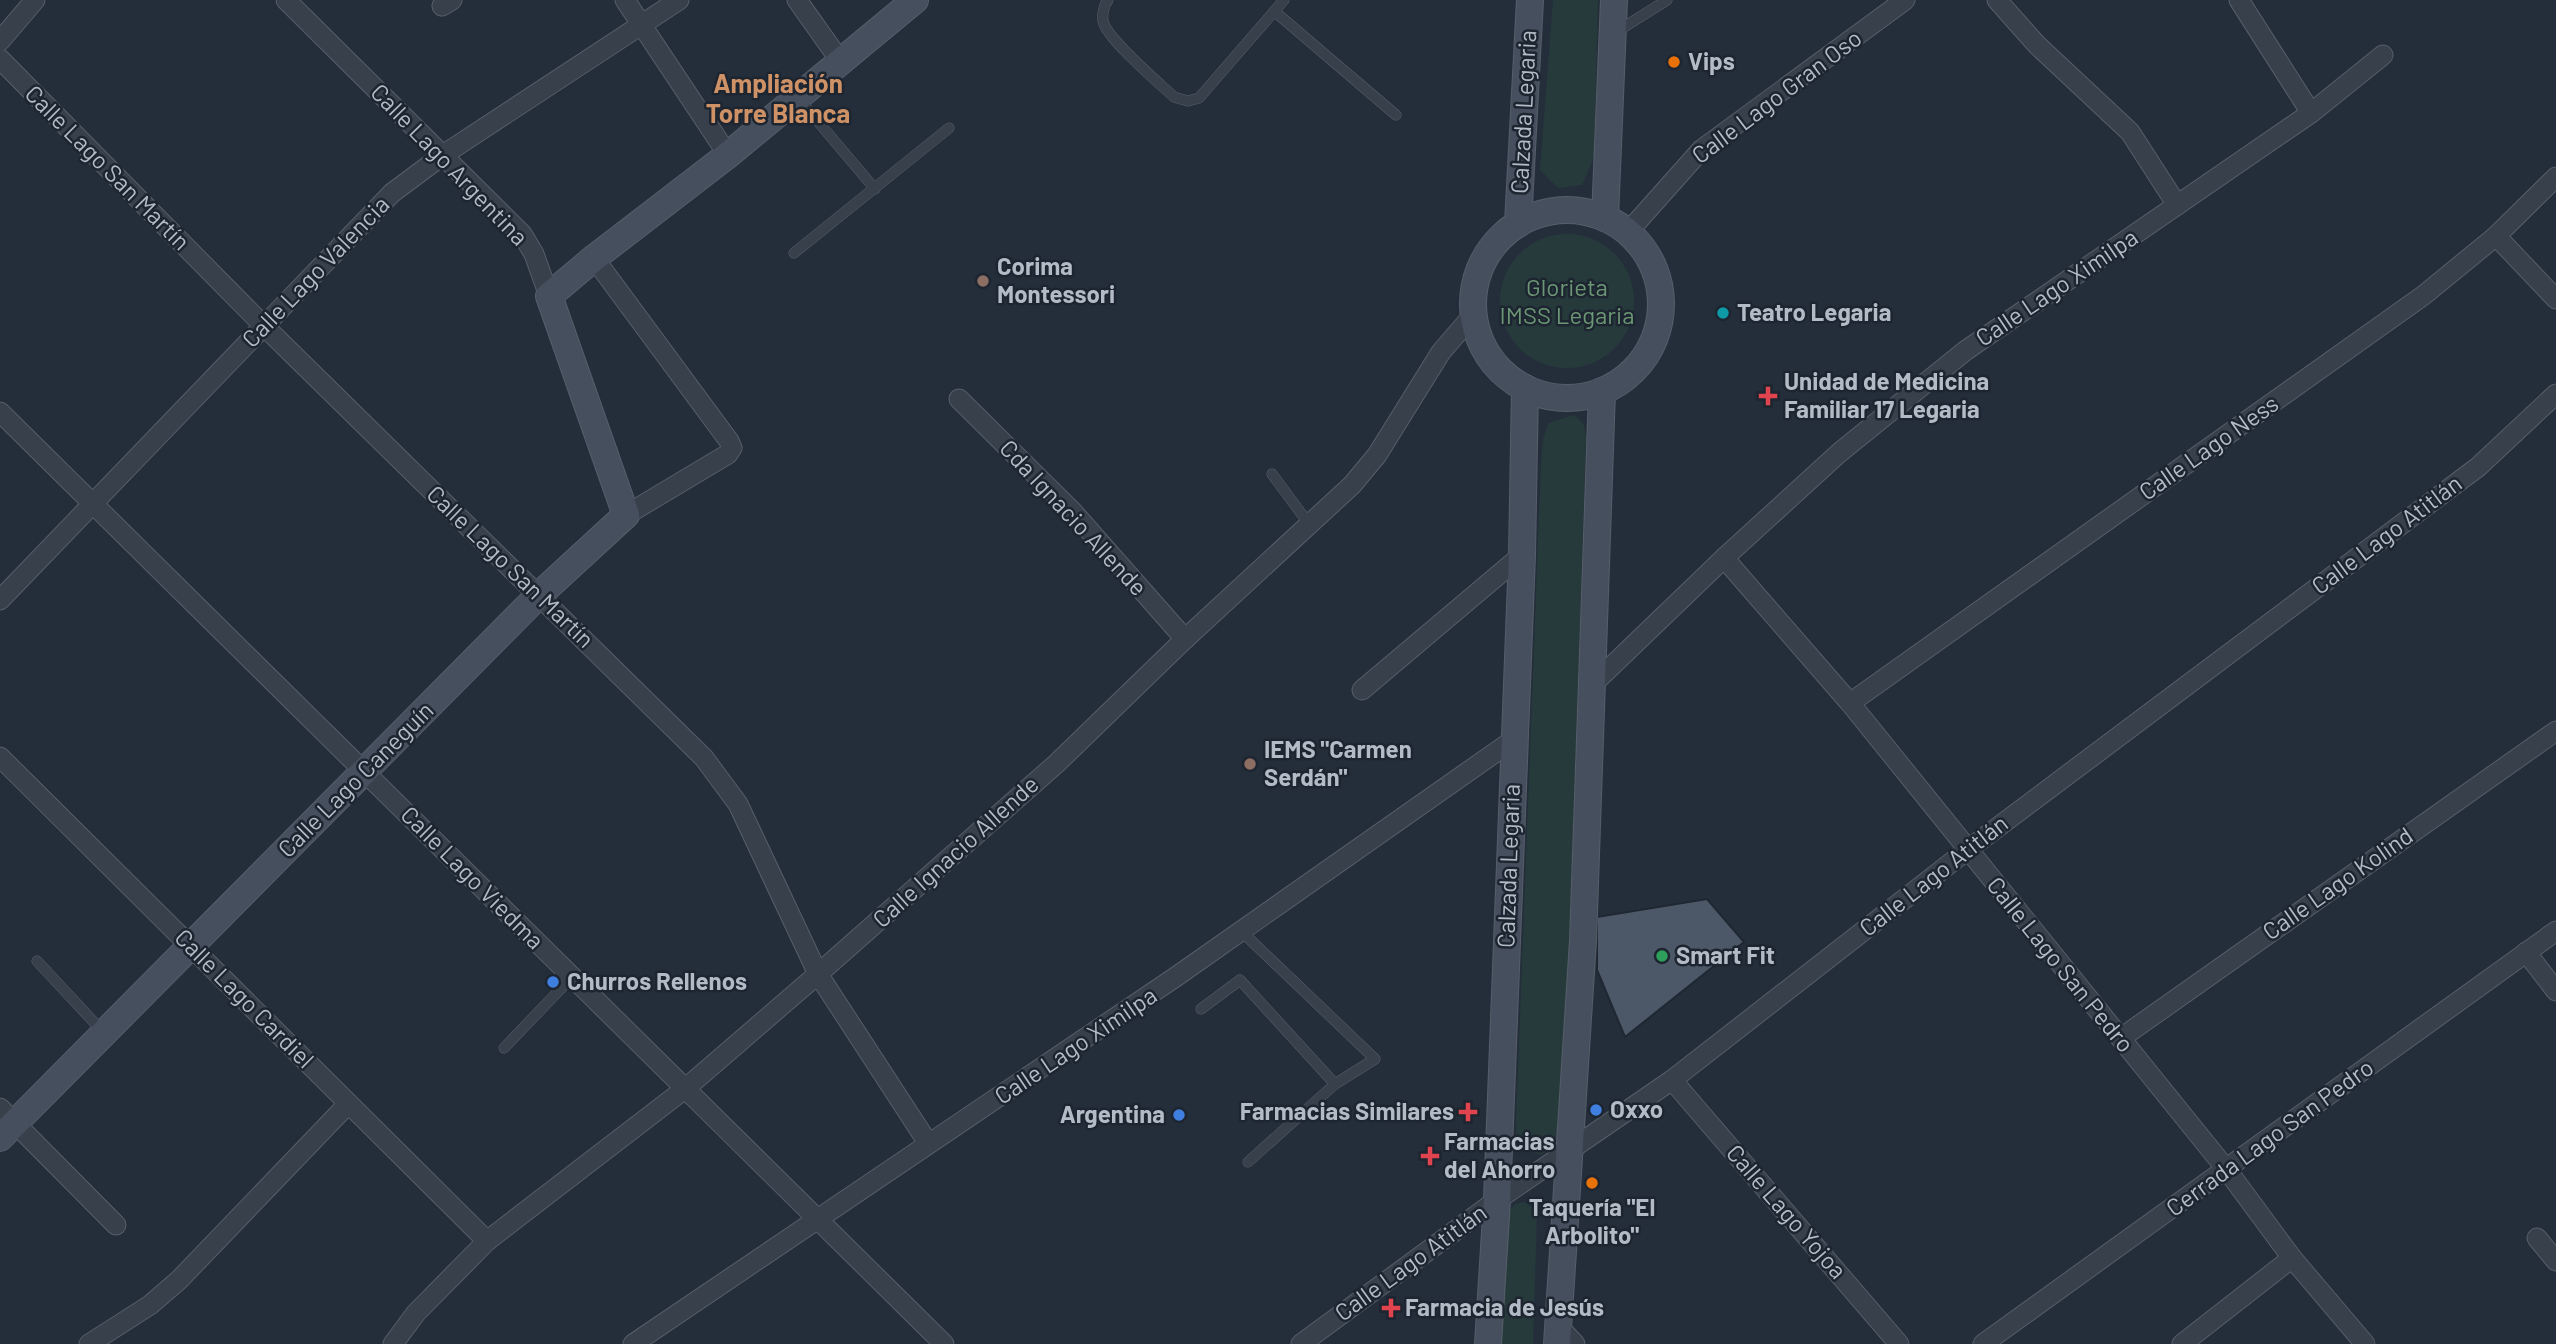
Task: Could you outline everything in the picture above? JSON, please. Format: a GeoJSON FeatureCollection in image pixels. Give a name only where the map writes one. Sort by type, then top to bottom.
{"type":"FeatureCollection","features":[{"type":"Feature","properties":{"kind":"main road"},"geometry":{"type":"LineString","coordinates":[[549,296],[728,155],[915,0]]}},
{"type":"Feature","properties":{"kind":"main road","name":"Calzada Legaria"},"geometry":{"type":"LineString","coordinates":[[1518,224],[1530,0]]}},
{"type":"Feature","properties":{"kind":"main road"},"geometry":{"type":"LineString","coordinates":[[1605,218],[1614,0]]}},
{"type":"Feature","properties":{"kind":"main road"},"geometry":{"type":"LineString","coordinates":[[1552,211],[1579,211],[1605,218],[1628,232],[1646,253],[1657,278],[1661,305],[1656,332],[1644,357],[1626,377],[1602,391],[1563,398],[1543,395],[1525,388],[1499,370],[1482,345],[1473,315],[1474,289],[1482,263],[1497,241],[1534,215],[1552,211]]}},
{"type":"Feature","properties":{"kind":"main road","name":"Calle Lago Argentina"},"geometry":{"type":"LineString","coordinates":[[549,296],[626,515]]}},
{"type":"Feature","properties":{"kind":"main road","name":"Calzada Legaria"},"geometry":{"type":"LineString","coordinates":[[1488,1344],[1497,1200],[1522,555],[1525,388]]}},
{"type":"Feature","properties":{"kind":"main road"},"geometry":{"type":"LineString","coordinates":[[1564,1338],[1594,683],[1602,391]]}},
{"type":"Feature","properties":{"kind":"main road","name":"Calle Lago Caneguín"},"geometry":{"type":"LineString","coordinates":[[5,1123],[104,1033],[192,947],[539,595],[626,515]]}},
{"type":"Feature","properties":{"kind":"street"},"geometry":{"type":"LineString","coordinates":[[0,41],[35,0]]}},
{"type":"Feature","properties":{"kind":"street","name":"Calle Lago Argentina"},"geometry":{"type":"LineString","coordinates":[[286,0],[522,234],[534,254],[549,296]]}},
{"type":"Feature","properties":{"kind":"street"},"geometry":{"type":"LineString","coordinates":[[625,0],[728,155]]}},
{"type":"Feature","properties":{"kind":"street","name":"Calle Lago Valencia"},"geometry":{"type":"LineString","coordinates":[[0,600],[392,193],[443,155],[679,0]]}},
{"type":"Feature","properties":{"kind":"street"},"geometry":{"type":"LineString","coordinates":[[797,0],[841,62]]}},
{"type":"Feature","properties":{"kind":"street","name":"Calle Lago Gran Oso"},"geometry":{"type":"LineString","coordinates":[[1628,232],[1701,150],[1905,0]]}},
{"type":"Feature","properties":{"kind":"street"},"geometry":{"type":"LineString","coordinates":[[1997,0],[2037,45],[2130,132],[2177,205]]}},
{"type":"Feature","properties":{"kind":"street"},"geometry":{"type":"LineString","coordinates":[[2239,0],[2311,113]]}},
{"type":"Feature","properties":{"kind":"street","name":"Calle Lago Ximilpa"},"geometry":{"type":"LineString","coordinates":[[1594,683],[1724,558],[1839,453],[1965,351],[2311,113],[2383,55]]}},
{"type":"Feature","properties":{"kind":"street","name":"Calle Lago San Martín"},"geometry":{"type":"LineString","coordinates":[[0,59],[264,326],[704,758],[738,804],[818,974],[928,1143]]}},
{"type":"Feature","properties":{"kind":"street","name":"Calle Lago Ness"},"geometry":{"type":"LineString","coordinates":[[1850,703],[2424,295],[2496,236],[2556,177]]}},
{"type":"Feature","properties":{"kind":"street"},"geometry":{"type":"LineString","coordinates":[[2496,236],[2556,299]]}},
{"type":"Feature","properties":{"kind":"street","name":"Calle Lago Caneguín"},"geometry":{"type":"LineString","coordinates":[[594,258],[732,448],[728,454],[626,515]]}},
{"type":"Feature","properties":{"kind":"street","name":"Calle Ignacio Allende"},"geometry":{"type":"LineString","coordinates":[[393,1344],[416,1313],[487,1241],[686,1087],[818,974],[1056,764],[1185,639],[1352,485],[1377,454],[1441,352],[1473,315]]}},
{"type":"Feature","properties":{"kind":"street","name":"Calle Lago Atitlán"},"geometry":{"type":"LineString","coordinates":[[1301,1344],[1497,1200],[1672,1080],[1966,850],[2478,467],[2556,394]]}},
{"type":"Feature","properties":{"kind":"street","name":"Cda Ignacio Allende"},"geometry":{"type":"LineString","coordinates":[[958,399],[1073,512],[1185,639]]}},
{"type":"Feature","properties":{"kind":"street","name":"Calle Lago Viedma"},"geometry":{"type":"LineString","coordinates":[[0,412],[944,1344]]}},
{"type":"Feature","properties":{"kind":"street"},"geometry":{"type":"LineString","coordinates":[[1362,690],[1522,555]]}},
{"type":"Feature","properties":{"kind":"street","name":"Calle Lago San Pedro"},"geometry":{"type":"LineString","coordinates":[[1724,558],[1850,703],[2227,1170],[2292,1258],[2365,1344]]}},
{"type":"Feature","properties":{"kind":"street","name":"Calle Lago Kolind"},"geometry":{"type":"LineString","coordinates":[[2121,1038],[2556,730]]}},
{"type":"Feature","properties":{"kind":"street","name":"Calle Lago Ximilpa"},"geometry":{"type":"LineString","coordinates":[[633,1344],[928,1143],[988,1106],[1513,740]]}},
{"type":"Feature","properties":{"kind":"street","name":"Calle Lago Cardiel"},"geometry":{"type":"LineString","coordinates":[[0,757],[487,1241]]}},
{"type":"Feature","properties":{"kind":"street","name":"Cerrada Lago San Pedro"},"geometry":{"type":"LineString","coordinates":[[1983,1344],[2556,931]]}},
{"type":"Feature","properties":{"kind":"street"},"geometry":{"type":"LineString","coordinates":[[2526,953],[2556,991]]}},
{"type":"Feature","properties":{"kind":"street","name":"Calle Lago Yojoa"},"geometry":{"type":"LineString","coordinates":[[1672,1080],[1899,1344]]}},
{"type":"Feature","properties":{"kind":"street"},"geometry":{"type":"LineString","coordinates":[[89,1344],[150,1305],[179,1280],[348,1104]]}},
{"type":"Feature","properties":{"kind":"street"},"geometry":{"type":"LineString","coordinates":[[5,1123],[116,1226]]}},
{"type":"Feature","properties":{"kind":"street"},"geometry":{"type":"LineString","coordinates":[[2537,1238],[2556,1261]]}},
{"type":"Feature","properties":{"kind":"street"},"geometry":{"type":"LineString","coordinates":[[2182,1344],[2292,1258]]}},
{"type":"Feature","properties":{"kind":"lane"},"geometry":{"type":"LineString","coordinates":[[1108,0],[1102,20],[1109,34],[1174,97],[1188,101],[1199,98],[1284,0]]}},
{"type":"Feature","properties":{"kind":"lane"},"geometry":{"type":"LineString","coordinates":[[1612,35],[1667,0]]}},
{"type":"Feature","properties":{"kind":"lane"},"geometry":{"type":"LineString","coordinates":[[1274,11],[1396,115]]}},
{"type":"Feature","properties":{"kind":"lane"},"geometry":{"type":"LineString","coordinates":[[798,97],[875,189]]}},
{"type":"Feature","properties":{"kind":"lane"},"geometry":{"type":"LineString","coordinates":[[794,253],[949,128]]}},
{"type":"Feature","properties":{"kind":"lane"},"geometry":{"type":"LineString","coordinates":[[1272,474],[1309,524]]}},
{"type":"Feature","properties":{"kind":"lane"},"geometry":{"type":"LineString","coordinates":[[1241,931],[1375,1059],[1335,1084],[1248,1162]]}},
{"type":"Feature","properties":{"kind":"lane"},"geometry":{"type":"LineString","coordinates":[[37,961],[104,1033]]}},
{"type":"Feature","properties":{"kind":"lane"},"geometry":{"type":"LineString","coordinates":[[504,1048],[572,977]]}},
{"type":"Feature","properties":{"kind":"lane"},"geometry":{"type":"LineString","coordinates":[[1201,1009],[1240,980],[1335,1084]]}},
{"type":"Feature","properties":{"kind":"green space"},"geometry":{"type":"Polygon","coordinates":[[[1553,0],[1598,0],[1594,157],[1582,185],[1558,188],[1540,170],[1553,0]]]}},
{"type":"Feature","properties":{"kind":"green space","name":"Glorieta IMSS Legaria"},"geometry":{"type":"Polygon","coordinates":[[[1567,234],[1593,239],[1614,254],[1629,275],[1634,301],[1629,327],[1614,348],[1593,363],[1567,368],[1541,363],[1520,348],[1505,327],[1500,301],[1505,275],[1520,254],[1541,239],[1567,234]]]}},
{"type":"Feature","properties":{"kind":"green space"},"geometry":{"type":"Polygon","coordinates":[[[1574,415],[1584,425],[1586,436],[1569,956],[1556,1141],[1541,1155],[1517,1145],[1516,1122],[1541,462],[1543,439],[1549,423],[1574,415]]]}},
{"type":"Feature","properties":{"kind":"green space"},"geometry":{"type":"Polygon","coordinates":[[[1524,1202],[1531,1206],[1537,1215],[1533,1344],[1497,1344],[1505,1216],[1515,1204],[1524,1202]]]}},
{"type":"Feature","properties":{"kind":"building","name":"Smart Fit"},"geometry":{"type":"Polygon","coordinates":[[[1707,899],[1744,942],[1625,1037],[1597,970],[1597,917],[1707,899]]]}},
{"type":"Feature","properties":{"kind":"place","name":"Vips"},"geometry":{"type":"Point","coordinates":[1674,62]}},
{"type":"Feature","properties":{"kind":"place","name":"Corima Montessori"},"geometry":{"type":"Point","coordinates":[983,281]}},
{"type":"Feature","properties":{"kind":"place","name":"Teatro Legaria"},"geometry":{"type":"Point","coordinates":[1723,313]}},
{"type":"Feature","properties":{"kind":"place","name":"Unidad de Medicina Familiar 17 Legaria"},"geometry":{"type":"Point","coordinates":[1768,396]}},
{"type":"Feature","properties":{"kind":"place","name":"IEMS \"Carmen Serdán\""},"geometry":{"type":"Point","coordinates":[1250,764]}},
{"type":"Feature","properties":{"kind":"place","name":"Smart Fit"},"geometry":{"type":"Point","coordinates":[1662,956]}},
{"type":"Feature","properties":{"kind":"place","name":"Churros Rellenos"},"geometry":{"type":"Point","coordinates":[553,982]}},
{"type":"Feature","properties":{"kind":"place","name":"Oxxo"},"geometry":{"type":"Point","coordinates":[1596,1110]}},
{"type":"Feature","properties":{"kind":"place","name":"Farmacias Similares"},"geometry":{"type":"Point","coordinates":[1468,1112]}},
{"type":"Feature","properties":{"kind":"place","name":"Argentina"},"geometry":{"type":"Point","coordinates":[1179,1115]}},
{"type":"Feature","properties":{"kind":"place","name":"Farmacias del Ahorro"},"geometry":{"type":"Point","coordinates":[1430,1156]}},
{"type":"Feature","properties":{"kind":"place","name":"Taquería \"El Arbolito\""},"geometry":{"type":"Point","coordinates":[1592,1183]}},
{"type":"Feature","properties":{"kind":"place","name":"Farmacia de Jesús"},"geometry":{"type":"Point","coordinates":[1391,1308]}},
{"type":"Feature","properties":{"kind":"district","name":"Ampliación Torre Blanca"},"geometry":{"type":"Point","coordinates":[778,99]}}]}
